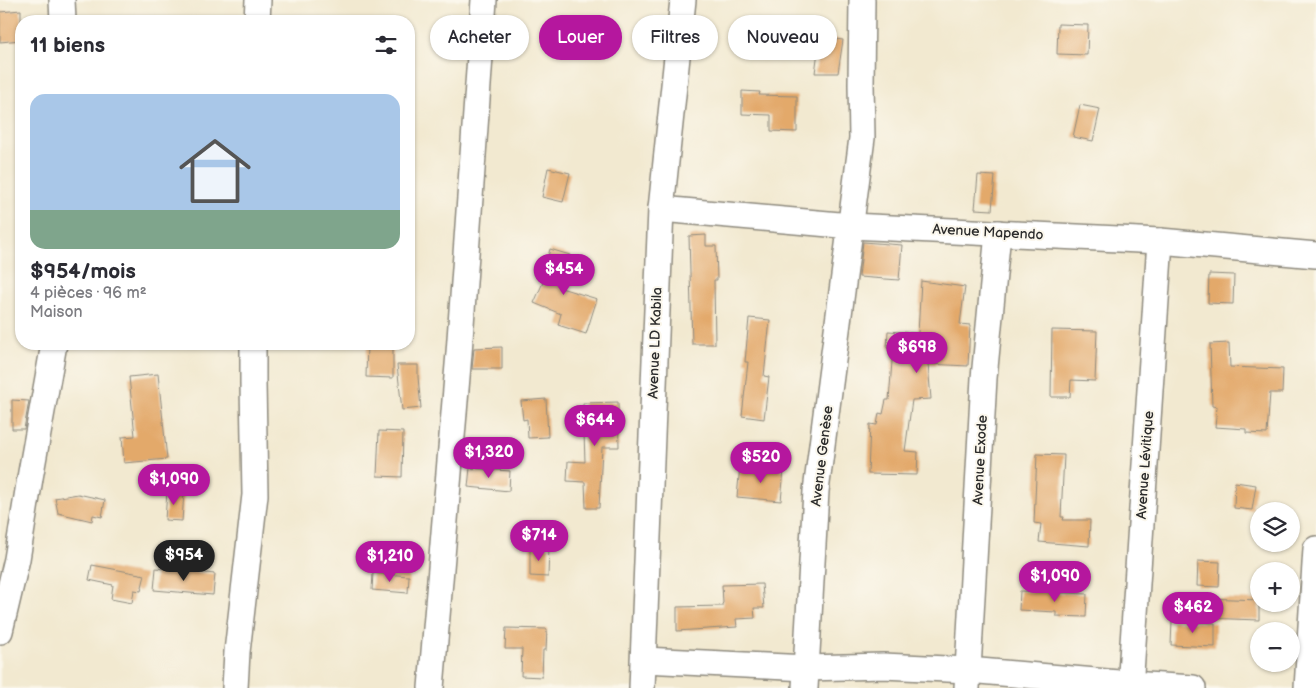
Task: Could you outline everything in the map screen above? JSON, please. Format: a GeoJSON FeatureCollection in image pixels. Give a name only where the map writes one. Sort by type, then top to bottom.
{"type":"FeatureCollection","features":[{"type":"Feature","properties":{"kind":"street"},"geometry":{"type":"LineString","coordinates":[[62,0],[63,15]]}},
{"type":"Feature","properties":{"kind":"street"},"geometry":{"type":"LineString","coordinates":[[257,15],[258,0]]}},
{"type":"Feature","properties":{"kind":"street"},"geometry":{"type":"LineString","coordinates":[[431,688],[459,354],[484,0]]}},
{"type":"Feature","properties":{"kind":"street","name":"Avenue LD Kabila"},"geometry":{"type":"LineString","coordinates":[[642,688],[660,209],[683,0]]}},
{"type":"Feature","properties":{"kind":"street","name":"Avenue Genèse"},"geometry":{"type":"LineString","coordinates":[[806,678],[816,491],[862,138],[860,84],[862,0]]}},
{"type":"Feature","properties":{"kind":"street","name":"Avenue Mapendo"},"geometry":{"type":"LineString","coordinates":[[660,209],[851,226],[1160,241],[1316,255]]}},
{"type":"Feature","properties":{"kind":"street","name":"Avenue Exode"},"geometry":{"type":"LineString","coordinates":[[967,679],[984,378],[998,233]]}},
{"type":"Feature","properties":{"kind":"street","name":"Avenue Lévitique"},"geometry":{"type":"LineString","coordinates":[[1130,686],[1160,241]]}},
{"type":"Feature","properties":{"kind":"street"},"geometry":{"type":"LineString","coordinates":[[0,632],[17,559],[53,350]]}},
{"type":"Feature","properties":{"kind":"street"},"geometry":{"type":"LineString","coordinates":[[235,688],[237,652],[255,495],[253,350]]}},
{"type":"Feature","properties":{"kind":"street"},"geometry":{"type":"LineString","coordinates":[[1307,688],[1316,548]]}},
{"type":"Feature","properties":{"kind":"street"},"geometry":{"type":"LineString","coordinates":[[644,660],[806,678],[882,666],[967,679],[1193,688]]}},
{"type":"Feature","properties":{"kind":"building"},"geometry":{"type":"Polygon","coordinates":[[[21,10],[21,15],[15,15],[15,41],[0,42],[0,12],[21,10]]]}},
{"type":"Feature","properties":{"kind":"building"},"geometry":{"type":"Polygon","coordinates":[[[1058,24],[1088,25],[1087,55],[1057,54],[1058,24]]]}},
{"type":"Feature","properties":{"kind":"building"},"geometry":{"type":"Polygon","coordinates":[[[837,39],[843,40],[838,73],[815,73],[817,60],[837,60],[837,39]]]}},
{"type":"Feature","properties":{"kind":"building"},"geometry":{"type":"Polygon","coordinates":[[[742,91],[760,92],[759,95],[797,96],[797,132],[771,131],[771,115],[742,114],[742,91]]]}},
{"type":"Feature","properties":{"kind":"building"},"geometry":{"type":"Polygon","coordinates":[[[1080,105],[1100,109],[1093,141],[1073,137],[1080,105]]]}},
{"type":"Feature","properties":{"kind":"building"},"geometry":{"type":"Polygon","coordinates":[[[548,168],[570,173],[563,202],[542,197],[548,168]]]}},
{"type":"Feature","properties":{"kind":"building"},"geometry":{"type":"Polygon","coordinates":[[[978,175],[995,176],[992,210],[975,209],[978,175]]]}},
{"type":"Feature","properties":{"kind":"building"},"geometry":{"type":"Polygon","coordinates":[[[706,235],[706,246],[716,246],[717,280],[714,280],[715,344],[692,344],[689,236],[706,235]]]}},
{"type":"Feature","properties":{"kind":"building"},"geometry":{"type":"Polygon","coordinates":[[[863,242],[902,245],[899,280],[859,277],[863,242]]]}},
{"type":"Feature","properties":{"kind":"building"},"geometry":{"type":"Polygon","coordinates":[[[550,249],[570,255],[561,288],[597,299],[586,334],[558,325],[561,314],[534,303],[544,280],[542,279],[550,249]]]}},
{"type":"Feature","properties":{"kind":"building"},"geometry":{"type":"Polygon","coordinates":[[[1209,274],[1234,275],[1233,304],[1208,303],[1209,274]]]}},
{"type":"Feature","properties":{"kind":"building"},"geometry":{"type":"Polygon","coordinates":[[[921,281],[965,287],[960,324],[970,325],[968,366],[928,364],[931,399],[912,400],[905,451],[918,452],[917,475],[868,474],[870,424],[877,425],[879,413],[883,414],[886,400],[889,400],[893,349],[887,348],[888,331],[918,333],[921,281]]]}},
{"type":"Feature","properties":{"kind":"building"},"geometry":{"type":"Polygon","coordinates":[[[749,318],[770,320],[764,376],[769,377],[764,419],[742,416],[748,362],[745,362],[749,318]]]}},
{"type":"Feature","properties":{"kind":"building"},"geometry":{"type":"Polygon","coordinates":[[[1052,330],[1097,331],[1095,381],[1071,380],[1070,397],[1051,397],[1052,330]]]}},
{"type":"Feature","properties":{"kind":"building"},"geometry":{"type":"Polygon","coordinates":[[[1229,343],[1230,367],[1283,369],[1282,393],[1270,393],[1267,434],[1246,433],[1246,429],[1215,427],[1217,407],[1212,406],[1210,344],[1229,343]]]}},
{"type":"Feature","properties":{"kind":"building"},"geometry":{"type":"Polygon","coordinates":[[[502,347],[502,369],[472,369],[474,348],[502,347]]]}},
{"type":"Feature","properties":{"kind":"building"},"geometry":{"type":"Polygon","coordinates":[[[367,350],[393,350],[393,378],[366,377],[367,350]]]}},
{"type":"Feature","properties":{"kind":"building"},"geometry":{"type":"Polygon","coordinates":[[[397,365],[418,365],[421,408],[402,410],[397,365]]]}},
{"type":"Feature","properties":{"kind":"building"},"geometry":{"type":"Polygon","coordinates":[[[158,374],[167,459],[124,463],[122,437],[135,436],[129,377],[158,374]]]}},
{"type":"Feature","properties":{"kind":"building"},"geometry":{"type":"Polygon","coordinates":[[[546,399],[548,437],[528,438],[527,419],[523,420],[521,401],[546,399]]]}},
{"type":"Feature","properties":{"kind":"building"},"geometry":{"type":"Polygon","coordinates":[[[12,400],[29,401],[24,429],[12,429],[12,400]]]}},
{"type":"Feature","properties":{"kind":"building"},"geometry":{"type":"Polygon","coordinates":[[[618,402],[619,447],[602,447],[599,508],[586,508],[585,482],[567,481],[568,461],[585,462],[583,403],[618,402]]]}},
{"type":"Feature","properties":{"kind":"building"},"geometry":{"type":"Polygon","coordinates":[[[379,431],[403,432],[402,477],[377,476],[379,431]]]}},
{"type":"Feature","properties":{"kind":"building"},"geometry":{"type":"Polygon","coordinates":[[[1037,454],[1064,455],[1061,517],[1064,517],[1063,520],[1090,520],[1089,546],[1039,542],[1041,524],[1034,523],[1037,454]]]}},
{"type":"Feature","properties":{"kind":"building"},"geometry":{"type":"Polygon","coordinates":[[[740,466],[784,470],[781,501],[737,497],[740,466]]]}},
{"type":"Feature","properties":{"kind":"building"},"geometry":{"type":"Polygon","coordinates":[[[470,468],[510,471],[509,491],[468,487],[470,468]]]}},
{"type":"Feature","properties":{"kind":"building"},"geometry":{"type":"Polygon","coordinates":[[[1235,482],[1256,485],[1253,502],[1250,502],[1250,510],[1234,508],[1235,482]]]}},
{"type":"Feature","properties":{"kind":"building"},"geometry":{"type":"Polygon","coordinates":[[[167,491],[184,492],[182,521],[165,520],[167,491]]]}},
{"type":"Feature","properties":{"kind":"building"},"geometry":{"type":"Polygon","coordinates":[[[78,494],[105,500],[102,517],[93,515],[92,521],[58,513],[55,498],[78,494]]]}},
{"type":"Feature","properties":{"kind":"building"},"geometry":{"type":"Polygon","coordinates":[[[530,547],[549,547],[548,577],[530,576],[530,547]]]}},
{"type":"Feature","properties":{"kind":"building"},"geometry":{"type":"Polygon","coordinates":[[[1198,561],[1220,562],[1219,587],[1197,586],[1198,561]]]}},
{"type":"Feature","properties":{"kind":"building"},"geometry":{"type":"Polygon","coordinates":[[[92,565],[145,575],[141,591],[134,590],[132,603],[111,599],[113,585],[89,580],[92,565]]]}},
{"type":"Feature","properties":{"kind":"building"},"geometry":{"type":"Polygon","coordinates":[[[156,568],[215,574],[213,595],[154,590],[156,568]]]}},
{"type":"Feature","properties":{"kind":"building"},"geometry":{"type":"Polygon","coordinates":[[[373,573],[409,576],[408,593],[372,590],[373,573]]]}},
{"type":"Feature","properties":{"kind":"building"},"geometry":{"type":"Polygon","coordinates":[[[762,584],[764,608],[754,608],[755,618],[736,619],[737,627],[677,631],[677,607],[722,606],[722,585],[762,584]]]}},
{"type":"Feature","properties":{"kind":"building"},"geometry":{"type":"Polygon","coordinates":[[[1020,591],[1087,594],[1086,617],[1056,616],[1056,612],[1019,610],[1020,591]]]}},
{"type":"Feature","properties":{"kind":"building"},"geometry":{"type":"Polygon","coordinates":[[[1206,598],[1250,600],[1250,612],[1259,612],[1259,620],[1205,618],[1206,598]]]}},
{"type":"Feature","properties":{"kind":"building"},"geometry":{"type":"Polygon","coordinates":[[[1172,621],[1215,623],[1215,647],[1171,645],[1172,621]]]}},
{"type":"Feature","properties":{"kind":"building"},"geometry":{"type":"Polygon","coordinates":[[[506,628],[547,629],[546,650],[543,650],[542,677],[521,676],[522,649],[505,649],[506,628]]]}}]}
